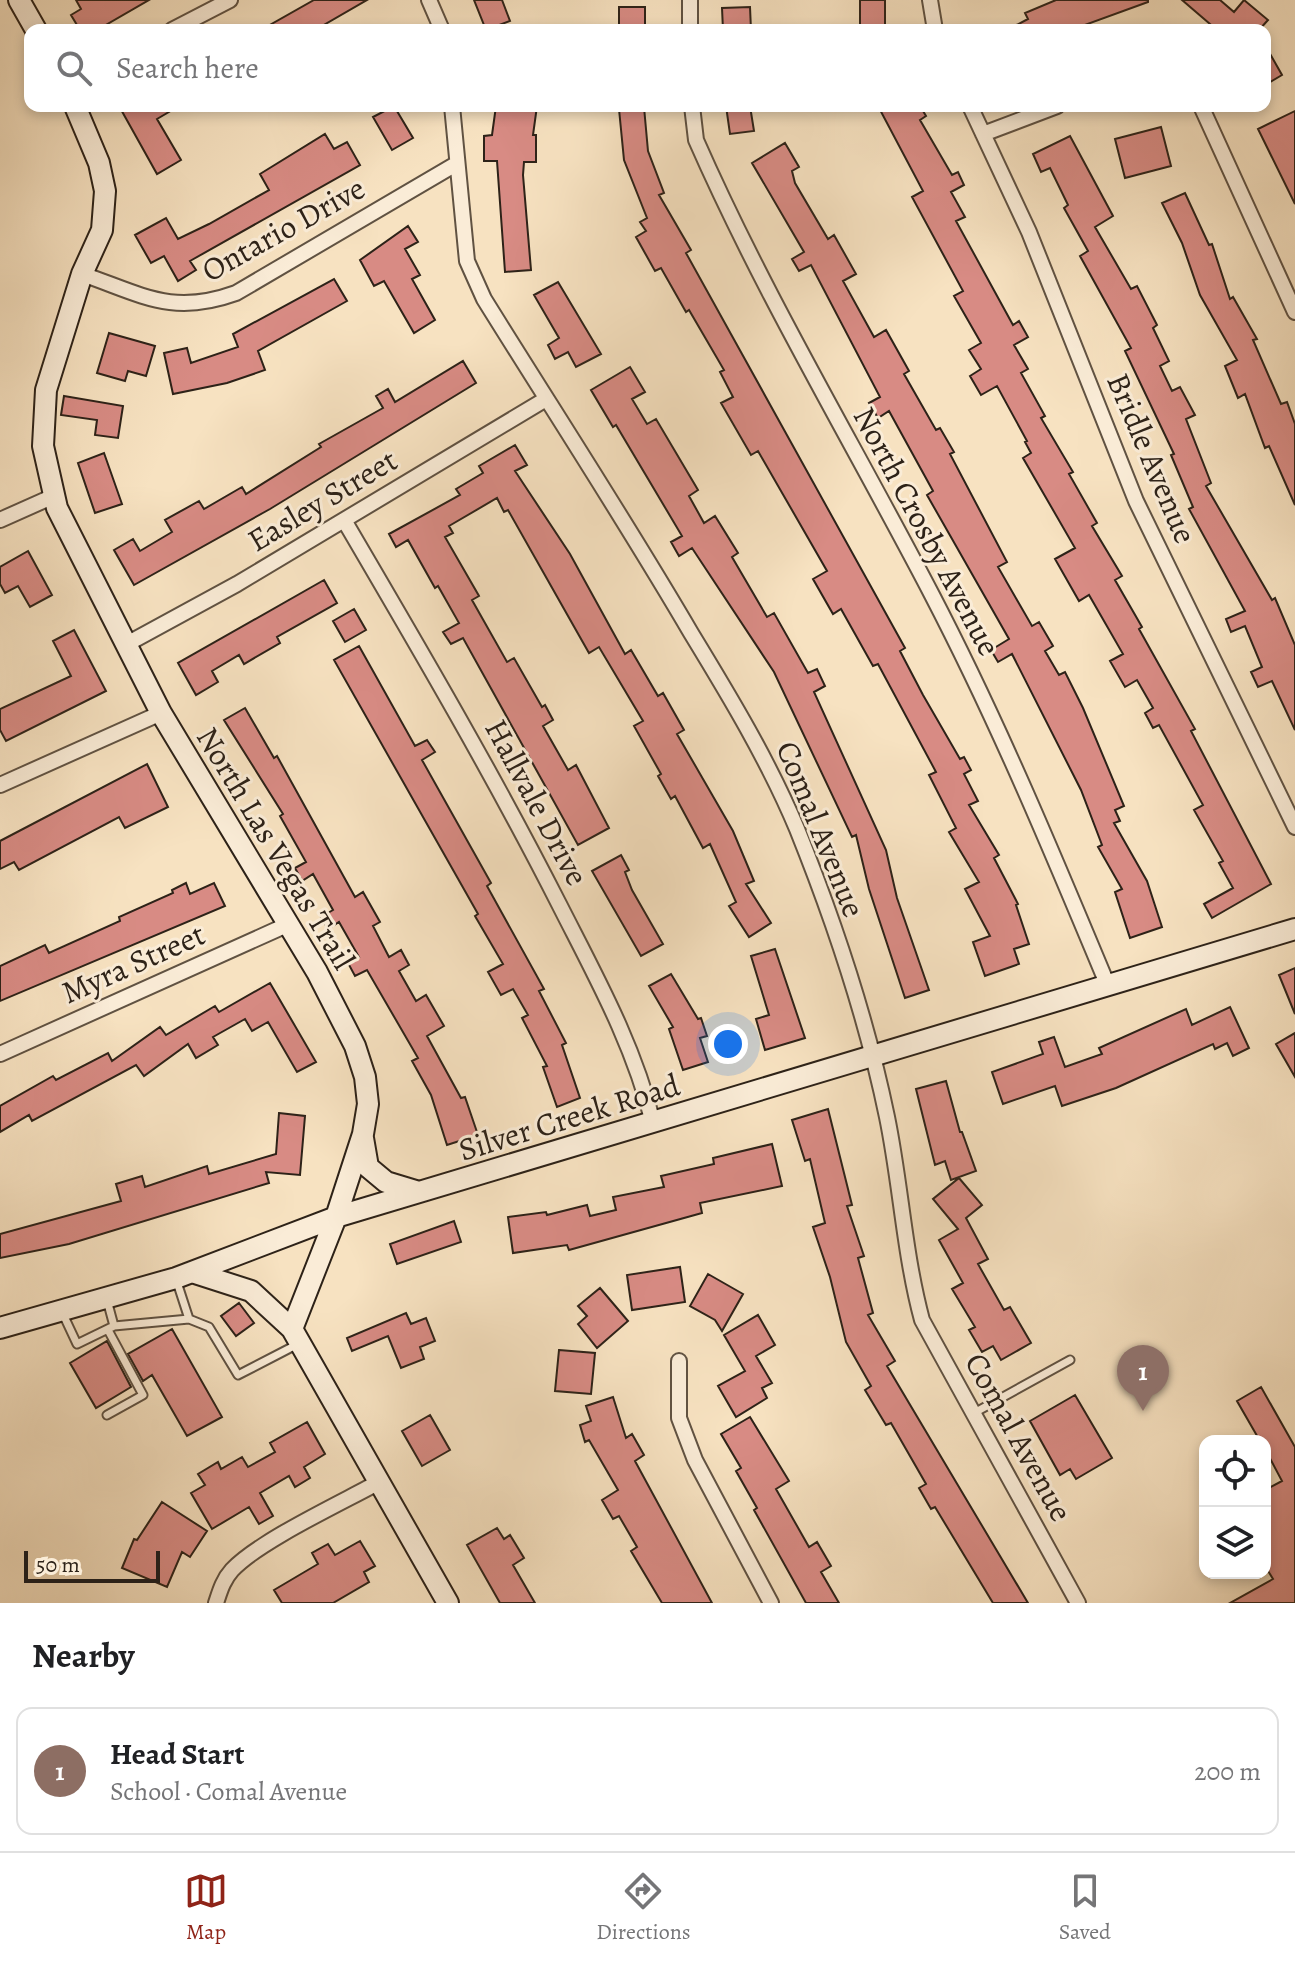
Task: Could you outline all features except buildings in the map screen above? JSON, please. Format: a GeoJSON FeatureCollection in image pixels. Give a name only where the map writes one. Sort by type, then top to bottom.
{"type":"FeatureCollection","features":[{"type":"Feature","properties":{"kind":"street"},"geometry":{"type":"LineString","coordinates":[[19,0],[33,24]]}},
{"type":"Feature","properties":{"kind":"street"},"geometry":{"type":"LineString","coordinates":[[184,24],[230,0]]}},
{"type":"Feature","properties":{"kind":"street"},"geometry":{"type":"LineString","coordinates":[[429,0],[439,24]]}},
{"type":"Feature","properties":{"kind":"street"},"geometry":{"type":"LineString","coordinates":[[690,0],[690,24]]}},
{"type":"Feature","properties":{"kind":"street"},"geometry":{"type":"LineString","coordinates":[[930,0],[934,24]]}},
{"type":"Feature","properties":{"kind":"street","name":"North Las Vegas Trail"},"geometry":{"type":"LineString","coordinates":[[78,112],[99,163],[105,191],[102,230],[82,274],[46,390],[43,446],[54,496],[161,713],[289,924],[355,1046],[368,1104],[363,1134],[296,1336]]}},
{"type":"Feature","properties":{"kind":"street","name":"Comal Avenue"},"geometry":{"type":"LineString","coordinates":[[452,112],[467,261],[484,299],[645,554],[760,748],[797,830],[829,917],[873,1057],[887,1119],[912,1280],[922,1320],[1078,1603]]}},
{"type":"Feature","properties":{"kind":"street","name":"North Crosby Avenue"},"geometry":{"type":"LineString","coordinates":[[693,112],[696,140],[786,328],[931,594],[1000,730],[1108,986]]}},
{"type":"Feature","properties":{"kind":"street","name":"Bridle Avenue"},"geometry":{"type":"LineString","coordinates":[[973,112],[1029,232],[1136,501],[1295,827]]}},
{"type":"Feature","properties":{"kind":"street"},"geometry":{"type":"LineString","coordinates":[[983,134],[1041,112]]}},
{"type":"Feature","properties":{"kind":"street"},"geometry":{"type":"LineString","coordinates":[[1204,112],[1295,312]]}},
{"type":"Feature","properties":{"kind":"street","name":"Ontario Drive"},"geometry":{"type":"LineString","coordinates":[[82,274],[176,305],[206,304],[236,293],[456,164]]}},
{"type":"Feature","properties":{"kind":"street","name":"Easley Street"},"geometry":{"type":"LineString","coordinates":[[125,645],[344,520],[546,399]]}},
{"type":"Feature","properties":{"kind":"street"},"geometry":{"type":"LineString","coordinates":[[0,520],[54,496]]}},
{"type":"Feature","properties":{"kind":"street","name":"Hallvale Drive"},"geometry":{"type":"LineString","coordinates":[[344,520],[491,770],[622,1029],[643,1080],[653,1123]]}},
{"type":"Feature","properties":{"kind":"street"},"geometry":{"type":"LineString","coordinates":[[0,785],[161,713]]}},
{"type":"Feature","properties":{"kind":"street","name":"Myra Street"},"geometry":{"type":"LineString","coordinates":[[0,1054],[289,924]]}},
{"type":"Feature","properties":{"kind":"street","name":"Silver Creek Road"},"geometry":{"type":"LineString","coordinates":[[0,1328],[184,1275],[336,1217],[1295,929]]}},
{"type":"Feature","properties":{"kind":"street"},"geometry":{"type":"LineString","coordinates":[[363,1134],[368,1167],[386,1182],[420,1193]]}},
{"type":"Feature","properties":{"kind":"street"},"geometry":{"type":"LineString","coordinates":[[184,1275],[251,1291],[296,1336],[448,1603]]}},
{"type":"Feature","properties":{"kind":"street"},"geometry":{"type":"LineString","coordinates":[[679,1361],[679,1418],[684,1432],[695,1460],[771,1603]]}},
{"type":"Feature","properties":{"kind":"street"},"geometry":{"type":"LineString","coordinates":[[216,1603],[221,1585],[233,1569],[381,1481]]}},
{"type":"Feature","properties":{"kind":"lane"},"geometry":{"type":"LineString","coordinates":[[184,1275],[189,1319]]}},
{"type":"Feature","properties":{"kind":"lane"},"geometry":{"type":"LineString","coordinates":[[106,1297],[111,1328],[143,1395],[107,1415]]}},
{"type":"Feature","properties":{"kind":"lane"},"geometry":{"type":"LineString","coordinates":[[61,1310],[77,1344],[111,1328],[189,1319],[209,1327],[238,1375],[296,1336]]}},
{"type":"Feature","properties":{"kind":"lane"},"geometry":{"type":"LineString","coordinates":[[974,1413],[1070,1360]]}},
{"type":"Feature","properties":{"kind":"place","name":"Head Start"},"geometry":{"type":"Point","coordinates":[1143,1411]}}]}
